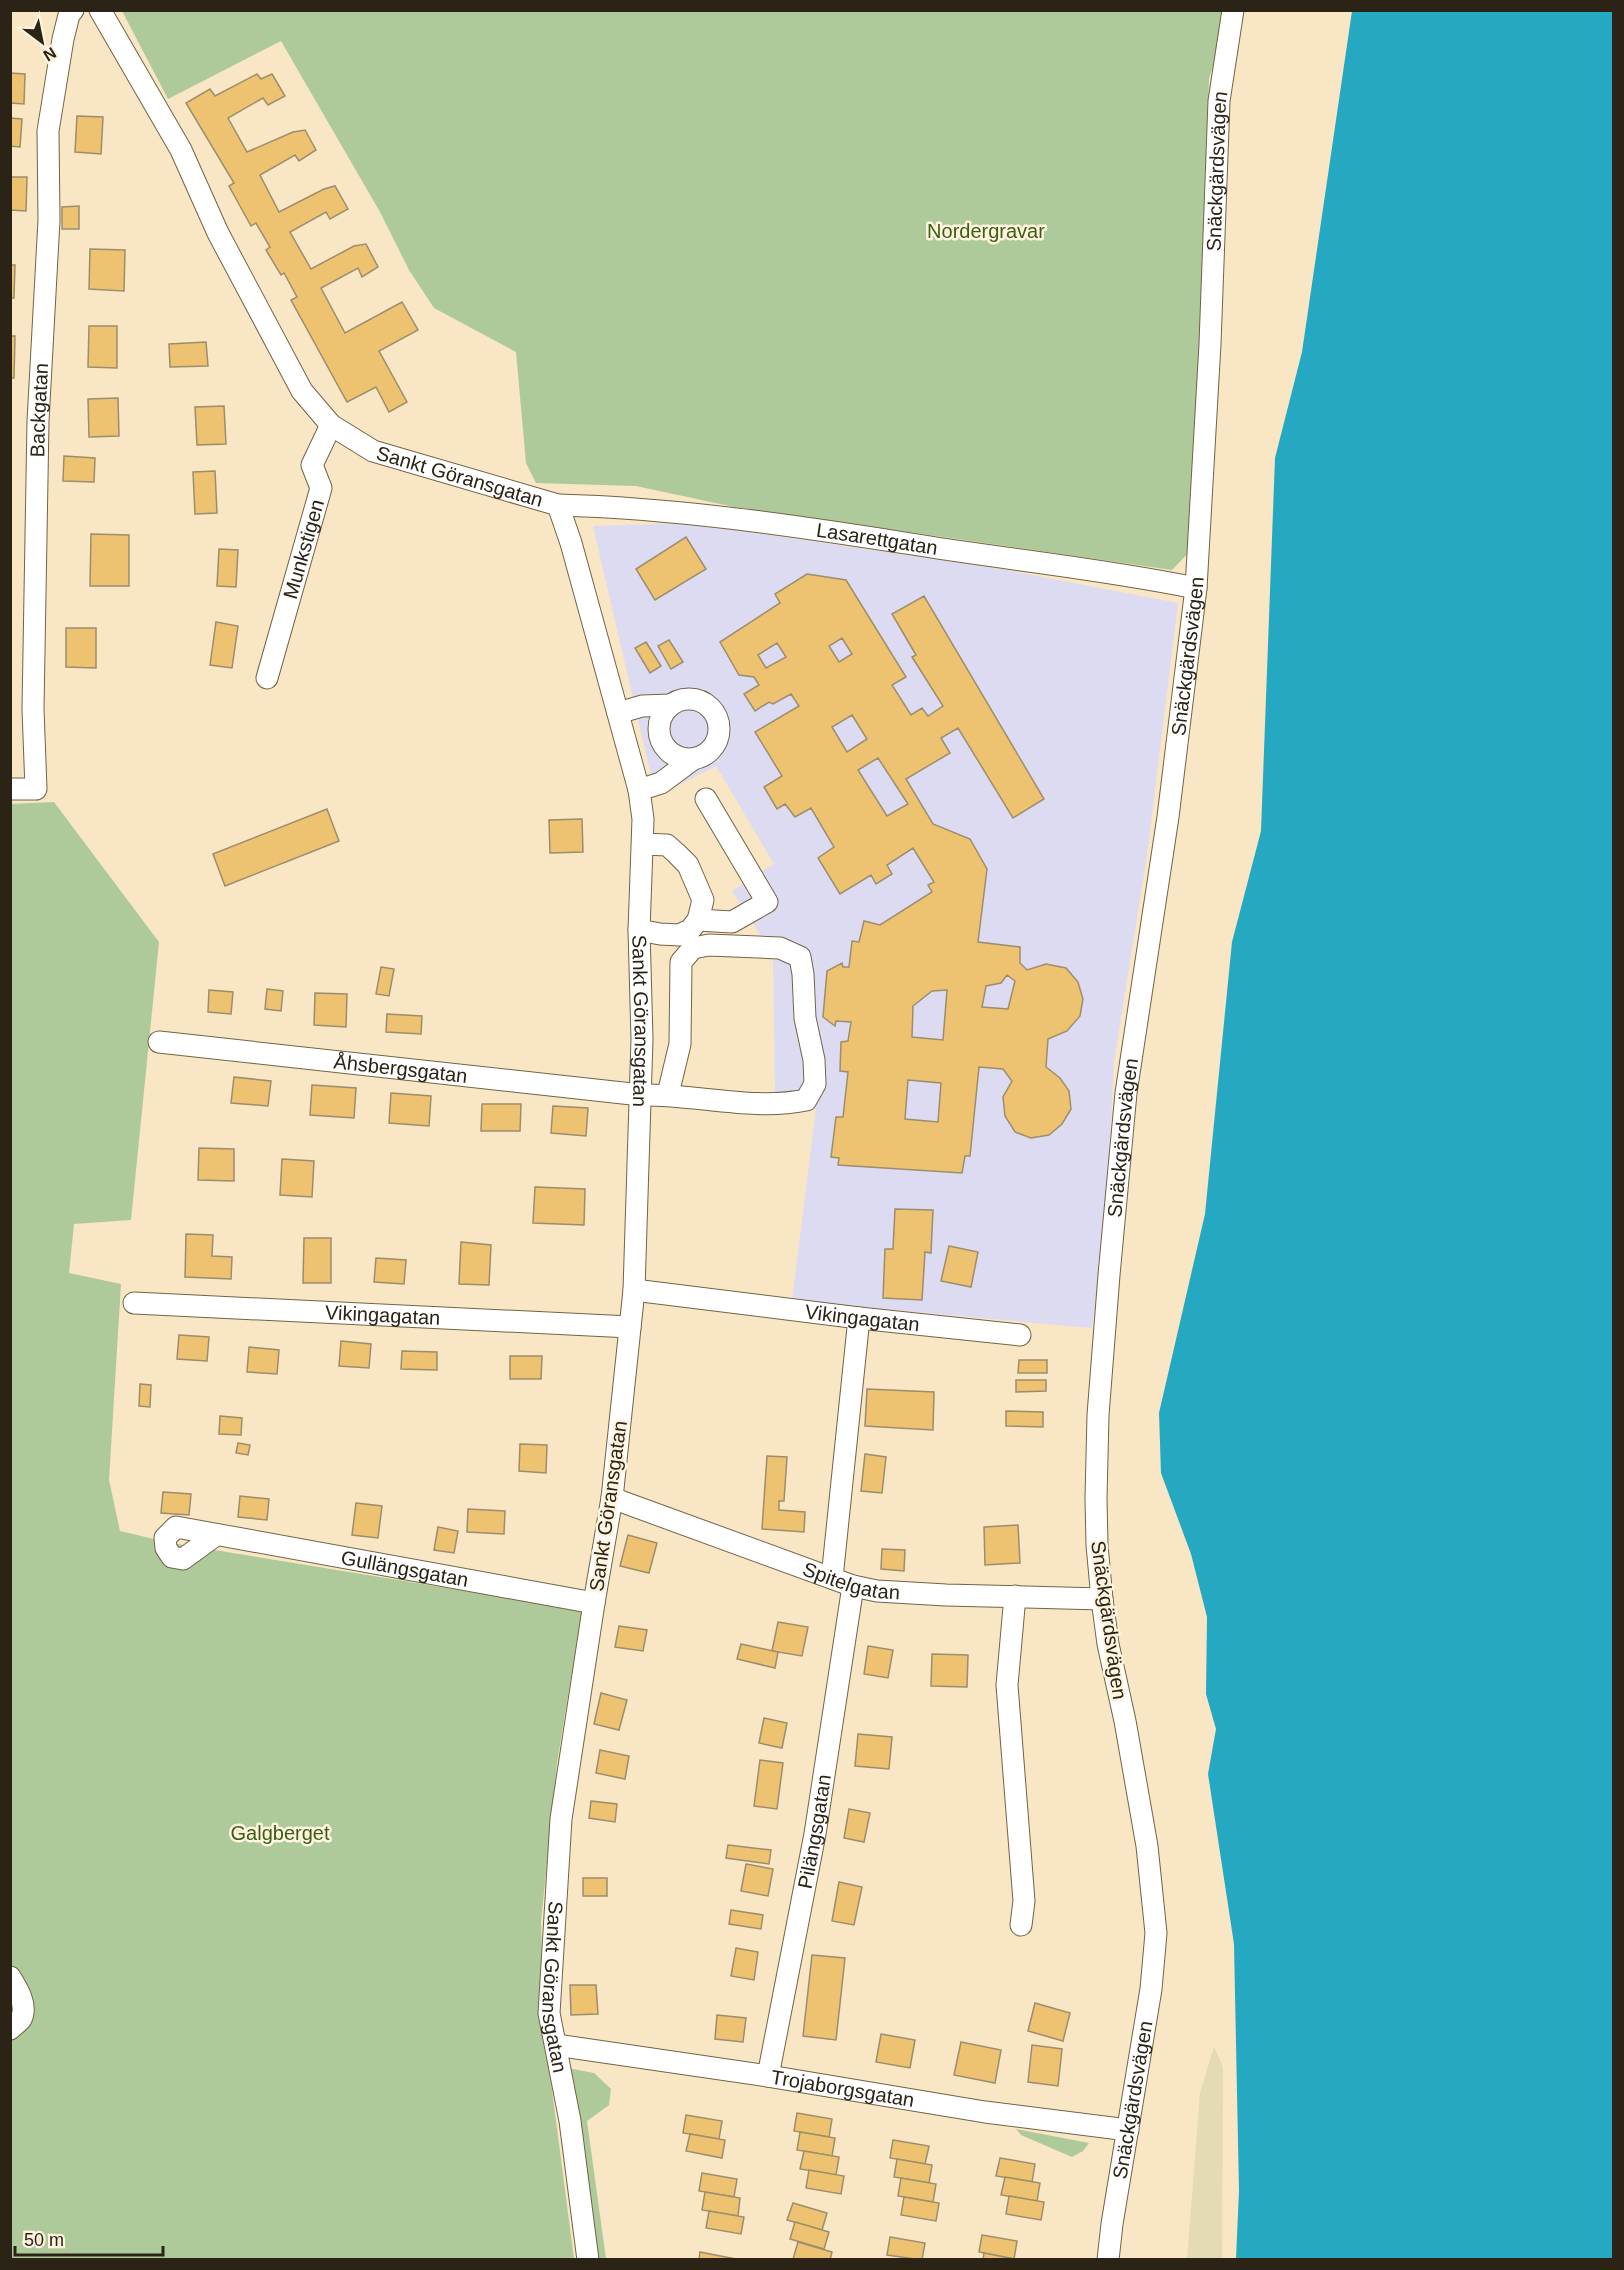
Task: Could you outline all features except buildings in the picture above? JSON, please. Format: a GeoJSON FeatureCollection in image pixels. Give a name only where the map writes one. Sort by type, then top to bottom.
{"type":"FeatureCollection","features":[{"type":"Feature","properties":{"kind":"street","name":"Backgatan"},"geometry":{"type":"LineString","coordinates":[[10,789],[36,789],[33,709],[38,421],[50,220],[48,131],[63,39],[69,15],[73,10]]}},
{"type":"Feature","properties":{"kind":"street","name":"Sankt Göransgatan"},"geometry":{"type":"LineString","coordinates":[[100,10],[181,150],[218,233],[302,391],[331,424],[373,451],[558,505],[571,543],[639,790],[644,819],[639,930],[642,1039],[634,1290],[612,1498],[561,1819],[549,2013],[570,2121],[588,2259]]}},
{"type":"Feature","properties":{"kind":"street","name":"Snäckgärdsvägen"},"geometry":{"type":"LineString","coordinates":[[1108,2259],[1151,1989],[1156,1933],[1147,1846],[1102,1599],[1096,1545],[1098,1415],[1112,1240],[1133,1039],[1168,817],[1196,588],[1209,355],[1219,100],[1233,10]]}},
{"type":"Feature","properties":{"kind":"street","name":"Munkstigen"},"geometry":{"type":"LineString","coordinates":[[267,678],[321,488],[312,465],[331,424]]}},
{"type":"Feature","properties":{"kind":"street","name":"Lasarettgatan"},"geometry":{"type":"LineString","coordinates":[[558,505],[720,518],[845,533],[905,544],[1130,574],[1196,588]]}},
{"type":"Feature","properties":{"kind":"street"},"geometry":{"type":"LineString","coordinates":[[639,790],[661,783],[692,760],[710,753],[720,735],[717,715],[709,705],[697,699],[683,699],[671,705],[661,717],[659,733],[664,747],[676,758],[692,760]]}},
{"type":"Feature","properties":{"kind":"street"},"geometry":{"type":"LineString","coordinates":[[618,713],[642,706],[671,705]]}},
{"type":"Feature","properties":{"kind":"street"},"geometry":{"type":"LineString","coordinates":[[698,920],[732,922],[767,902],[706,799]]}},
{"type":"Feature","properties":{"kind":"street"},"geometry":{"type":"LineString","coordinates":[[639,930],[678,935],[690,930],[698,920],[703,900],[688,865],[667,845],[643,844]]}},
{"type":"Feature","properties":{"kind":"street","name":"Åhsbergsgatan"},"geometry":{"type":"LineString","coordinates":[[159,1042],[641,1095],[668,1094],[781,1105],[807,1100],[814,1084],[814,1060],[806,1018],[800,957],[780,948],[710,945],[693,948],[681,962],[680,1044],[668,1094]]}},
{"type":"Feature","properties":{"kind":"street","name":"Vikingagatan"},"geometry":{"type":"LineString","coordinates":[[634,1290],[1020,1335]]}},
{"type":"Feature","properties":{"kind":"street","name":"Vikingagatan"},"geometry":{"type":"LineString","coordinates":[[134,1303],[630,1328]]}},
{"type":"Feature","properties":{"kind":"street"},"geometry":{"type":"LineString","coordinates":[[831,1578],[859,1318]]}},
{"type":"Feature","properties":{"kind":"street","name":"Spitelgatan"},"geometry":{"type":"LineString","coordinates":[[612,1498],[853,1586],[878,1591],[1102,1599]]}},
{"type":"Feature","properties":{"kind":"street","name":"Gullängsgatan"},"geometry":{"type":"LineString","coordinates":[[216,1535],[594,1603]]}},
{"type":"Feature","properties":{"kind":"street","name":"Pilängsgatan"},"geometry":{"type":"LineString","coordinates":[[768,2076],[815,1834],[853,1586]]}},
{"type":"Feature","properties":{"kind":"street"},"geometry":{"type":"LineString","coordinates":[[1015,1596],[1007,1685],[1024,1901],[1020,1925]]}},
{"type":"Feature","properties":{"kind":"street"},"geometry":{"type":"LineString","coordinates":[[10,1977],[19,1990],[22,2007],[21,2019],[10,2029]]}},
{"type":"Feature","properties":{"kind":"street","name":"Trojaborgsgatan"},"geometry":{"type":"LineString","coordinates":[[556,2045],[768,2076],[984,2112],[1128,2130]]}},
{"type":"Feature","properties":{"kind":"shaded area"},"geometry":{"type":"Polygon","coordinates":[[[690,523],[1001,569],[1178,603],[1147,855],[1114,1062],[1106,1219],[1092,1328],[792,1301],[816,1109],[775,1097],[773,954],[732,891],[774,864],[716,766],[656,797],[593,526],[690,523]]]}},
{"type":"Feature","properties":{"kind":"green space","name":"Nordergravar"},"geometry":{"type":"Polygon","coordinates":[[[122,11],[1229,11],[1209,79],[1193,548],[1172,570],[734,507],[636,486],[536,483],[526,463],[516,352],[434,308],[409,270],[380,212],[281,41],[168,99],[122,11]]]}},
{"type":"Feature","properties":{"kind":"green space","name":"Galgberget"},"geometry":{"type":"Polygon","coordinates":[[[54,802],[159,942],[131,1220],[74,1224],[69,1273],[121,1284],[109,1480],[120,1531],[171,1543],[582,1610],[557,1763],[541,1922],[544,2044],[545,2052],[547,2052],[574,2259],[11,2259],[10,804],[54,802]]]}},
{"type":"Feature","properties":{"kind":"green space"},"geometry":{"type":"Polygon","coordinates":[[[567,2068],[594,2073],[611,2089],[609,2105],[587,2121],[606,2259],[593,2259],[567,2068]]]}},
{"type":"Feature","properties":{"kind":"green space"},"geometry":{"type":"Polygon","coordinates":[[[1016,2129],[1089,2143],[1083,2151],[1072,2157],[1021,2135],[1016,2129]]]}},
{"type":"Feature","properties":{"kind":"sand"},"geometry":{"type":"Polygon","coordinates":[[[1214,2047],[1223,2067],[1222,2259],[1187,2259],[1200,2093],[1214,2047]]]}},
{"type":"Feature","properties":{"kind":"water"},"geometry":{"type":"Polygon","coordinates":[[[1352,11],[1613,11],[1613,2259],[1236,2259],[1239,2191],[1234,1944],[1208,1774],[1216,1729],[1206,1694],[1207,1617],[1191,1554],[1161,1473],[1159,1413],[1205,1214],[1232,942],[1261,831],[1275,458],[1302,352],[1352,11]]]}}]}
